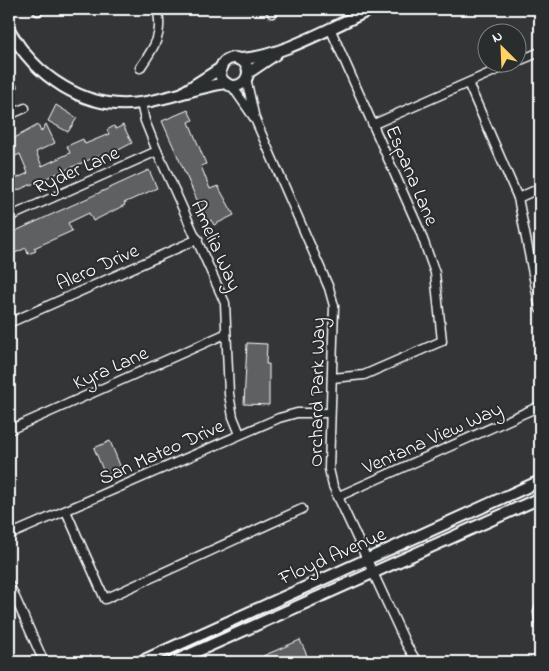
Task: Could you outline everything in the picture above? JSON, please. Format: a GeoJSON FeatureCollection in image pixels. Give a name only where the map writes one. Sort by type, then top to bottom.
{"type":"FeatureCollection","features":[{"type":"Feature","properties":{"kind":"street"},"geometry":{"type":"LineString","coordinates":[[140,68],[157,43],[159,17],[157,9]]}},
{"type":"Feature","properties":{"kind":"street"},"geometry":{"type":"LineString","coordinates":[[182,93],[220,68],[229,59],[255,58],[280,50],[372,9]]}},
{"type":"Feature","properties":{"kind":"street","name":"Espana Lane"},"geometry":{"type":"LineString","coordinates":[[330,28],[420,231],[435,273],[442,341],[364,375],[332,378]]}},
{"type":"Feature","properties":{"kind":"street"},"geometry":{"type":"LineString","coordinates":[[9,29],[25,55],[55,82],[91,99],[126,105],[229,84],[240,84],[247,76],[280,50]]}},
{"type":"Feature","properties":{"kind":"street"},"geometry":{"type":"LineString","coordinates":[[526,58],[540,52]]}},
{"type":"Feature","properties":{"kind":"street"},"geometry":{"type":"LineString","coordinates":[[238,59],[245,64],[247,76]]}},
{"type":"Feature","properties":{"kind":"street"},"geometry":{"type":"LineString","coordinates":[[220,68],[221,77],[229,84]]}},
{"type":"Feature","properties":{"kind":"street"},"geometry":{"type":"LineString","coordinates":[[374,124],[493,72]]}},
{"type":"Feature","properties":{"kind":"street","name":"Orchard Park Way"},"geometry":{"type":"LineString","coordinates":[[247,76],[255,119]]}},
{"type":"Feature","properties":{"kind":"street"},"geometry":{"type":"LineString","coordinates":[[468,83],[518,198],[540,309]]}},
{"type":"Feature","properties":{"kind":"street","name":"Orchard Park Way"},"geometry":{"type":"LineString","coordinates":[[229,84],[255,119],[329,288],[334,306],[329,469],[337,497],[365,559],[406,644],[417,662]]}},
{"type":"Feature","properties":{"kind":"street","name":"Amelia Way"},"geometry":{"type":"LineString","coordinates":[[141,103],[145,122],[157,151],[225,303],[229,394],[233,417],[240,434]]}},
{"type":"Feature","properties":{"kind":"street"},"geometry":{"type":"LineString","coordinates":[[9,115],[25,108]]}},
{"type":"Feature","properties":{"kind":"street","name":"Ryder Lane"},"geometry":{"type":"LineString","coordinates":[[9,217],[157,151]]}},
{"type":"Feature","properties":{"kind":"street"},"geometry":{"type":"LineString","coordinates":[[518,198],[540,188]]}},
{"type":"Feature","properties":{"kind":"street","name":"Alero Drive"},"geometry":{"type":"LineString","coordinates":[[9,323],[198,239]]}},
{"type":"Feature","properties":{"kind":"street","name":"Kyra Lane"},"geometry":{"type":"LineString","coordinates":[[9,430],[225,334]]}},
{"type":"Feature","properties":{"kind":"street","name":"Ventana View Way"},"geometry":{"type":"LineString","coordinates":[[337,497],[540,406]]}},
{"type":"Feature","properties":{"kind":"street","name":"San Mateo Drive"},"geometry":{"type":"LineString","coordinates":[[9,535],[279,418],[297,413],[330,413]]}},
{"type":"Feature","properties":{"kind":"street","name":"Floyd Avenue"},"geometry":{"type":"LineString","coordinates":[[140,662],[540,481]]}},
{"type":"Feature","properties":{"kind":"street","name":"Floyd Avenue"},"geometry":{"type":"LineString","coordinates":[[173,662],[540,498]]}},
{"type":"Feature","properties":{"kind":"street"},"geometry":{"type":"LineString","coordinates":[[66,511],[105,599],[302,510]]}},
{"type":"Feature","properties":{"kind":"street"},"geometry":{"type":"LineString","coordinates":[[9,584],[44,662]]}},
{"type":"Feature","properties":{"kind":"street"},"geometry":{"type":"LineString","coordinates":[[539,608],[540,623]]}},
{"type":"Feature","properties":{"kind":"building"},"geometry":{"type":"Polygon","coordinates":[[[9,67],[18,88],[9,92],[9,67]]]}},
{"type":"Feature","properties":{"kind":"building"},"geometry":{"type":"Polygon","coordinates":[[[56,105],[77,118],[68,132],[48,121],[56,105]]]}},
{"type":"Feature","properties":{"kind":"building"},"geometry":{"type":"Polygon","coordinates":[[[188,110],[193,120],[189,122],[206,164],[201,166],[210,189],[218,186],[234,215],[214,225],[211,220],[207,222],[162,121],[188,110]]]}},
{"type":"Feature","properties":{"kind":"building"},"geometry":{"type":"Polygon","coordinates":[[[46,124],[55,143],[36,152],[42,166],[70,153],[67,146],[83,139],[85,144],[109,134],[107,130],[114,126],[116,129],[123,125],[132,143],[107,156],[105,153],[9,194],[9,182],[28,173],[20,154],[9,159],[9,141],[38,125],[41,132],[46,124]]]}},
{"type":"Feature","properties":{"kind":"building"},"geometry":{"type":"Polygon","coordinates":[[[149,170],[157,188],[124,203],[125,205],[93,221],[89,213],[68,223],[72,231],[34,248],[36,251],[28,254],[26,248],[15,253],[9,234],[149,170]]]}},
{"type":"Feature","properties":{"kind":"building"},"geometry":{"type":"Polygon","coordinates":[[[247,343],[267,344],[266,364],[269,364],[269,405],[244,404],[247,343]]]}},
{"type":"Feature","properties":{"kind":"building"},"geometry":{"type":"Polygon","coordinates":[[[110,441],[123,473],[107,480],[94,448],[110,441]]]}},
{"type":"Feature","properties":{"kind":"building"},"geometry":{"type":"Polygon","coordinates":[[[300,640],[310,662],[266,662],[263,656],[300,640]]]}}]}
